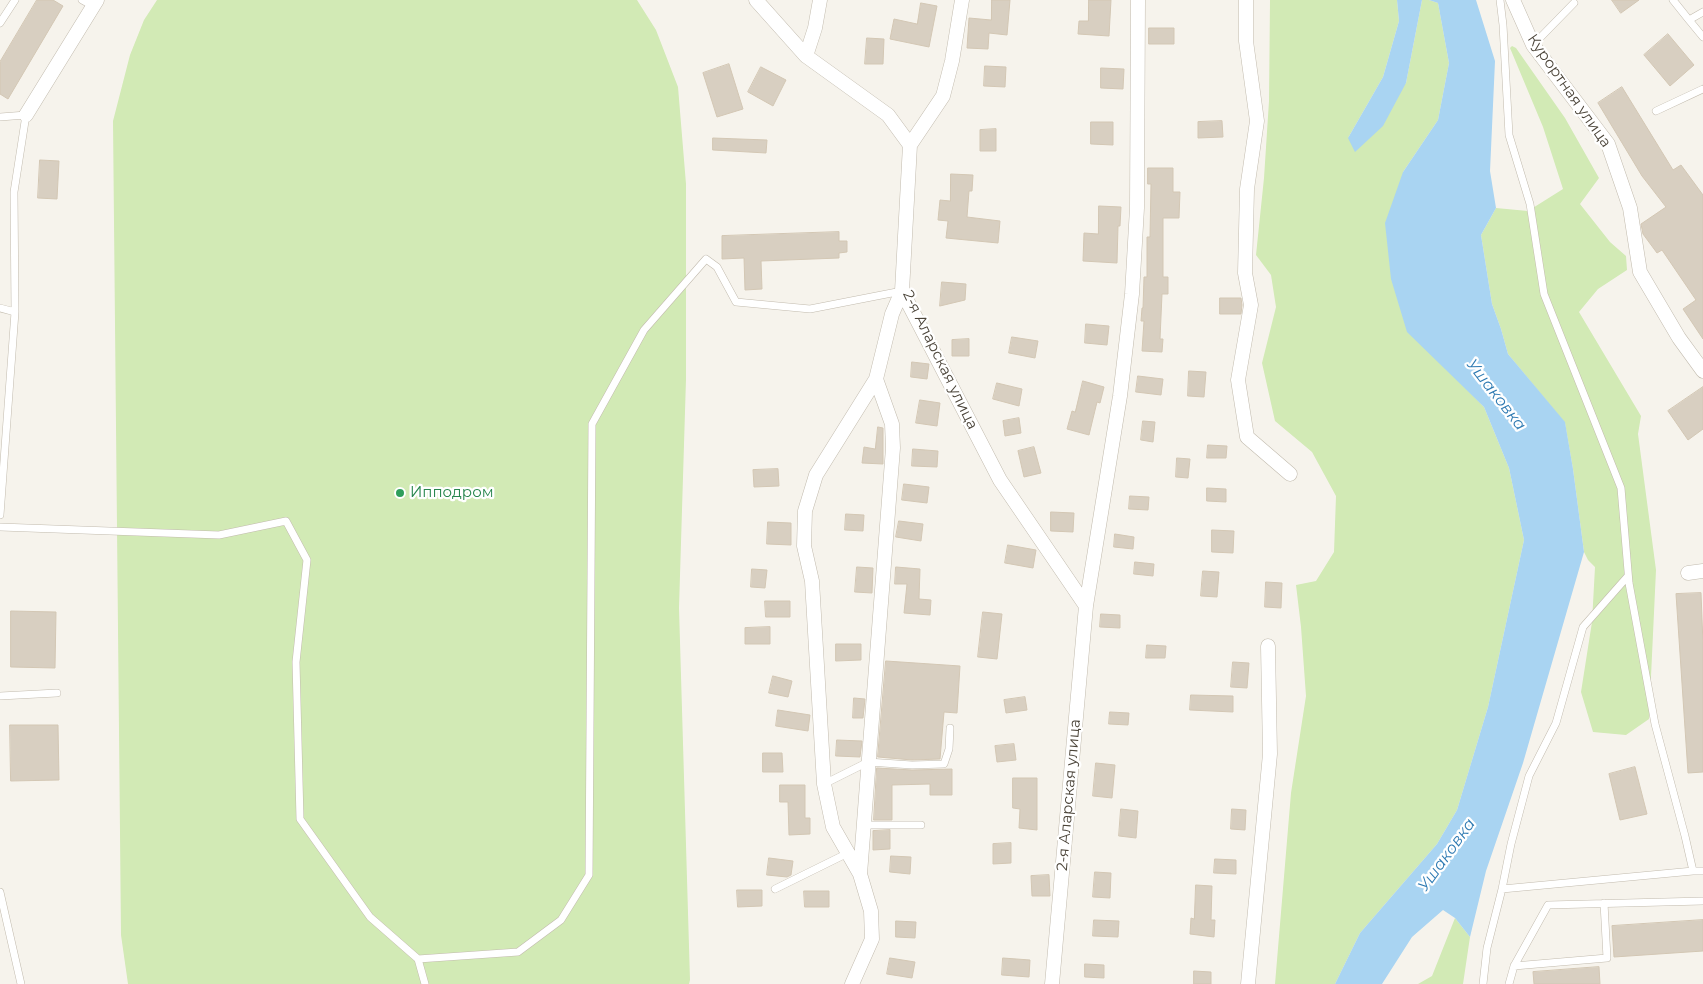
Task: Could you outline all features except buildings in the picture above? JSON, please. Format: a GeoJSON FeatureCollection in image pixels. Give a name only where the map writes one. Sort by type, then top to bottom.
{"type":"FeatureCollection","features":[{"type":"Feature","properties":{"kind":"street"},"geometry":{"type":"LineString","coordinates":[[756,0],[806,56],[888,115],[910,145],[943,96],[952,61],[962,0]]}},
{"type":"Feature","properties":{"kind":"street"},"geometry":{"type":"LineString","coordinates":[[806,56],[816,28],[820,0]]}},
{"type":"Feature","properties":{"kind":"street","name":"2-я Аларская улица"},"geometry":{"type":"LineString","coordinates":[[1052,984],[1086,606],[1120,396],[1132,294],[1137,208],[1138,0]]}},
{"type":"Feature","properties":{"kind":"street"},"geometry":{"type":"LineString","coordinates":[[1246,0],[1246,41],[1257,121],[1247,189],[1245,273],[1251,305],[1238,380],[1247,437],[1290,474]]}},
{"type":"Feature","properties":{"kind":"street","name":"Курортная улица"},"geometry":{"type":"LineString","coordinates":[[1514,0],[1533,45],[1608,144],[1630,208],[1640,272],[1679,338],[1703,371]]}},
{"type":"Feature","properties":{"kind":"street"},"geometry":{"type":"LineString","coordinates":[[26,114],[91,2]]}},
{"type":"Feature","properties":{"kind":"street","name":"2-я Аларская улица"},"geometry":{"type":"LineString","coordinates":[[910,145],[902,291],[1000,480],[1086,606]]}},
{"type":"Feature","properties":{"kind":"street"},"geometry":{"type":"LineString","coordinates":[[852,984],[872,939],[871,910],[860,874],[833,827],[824,784],[812,581],[804,546],[805,511],[816,475],[876,380],[892,314],[902,291]]}},
{"type":"Feature","properties":{"kind":"street"},"geometry":{"type":"LineString","coordinates":[[860,874],[894,448],[892,424],[876,380]]}},
{"type":"Feature","properties":{"kind":"street"},"geometry":{"type":"LineString","coordinates":[[1688,574],[1703,572]]}},
{"type":"Feature","properties":{"kind":"street"},"geometry":{"type":"LineString","coordinates":[[1248,984],[1270,754],[1268,646]]}},
{"type":"Feature","properties":{"kind":"lane"},"geometry":{"type":"LineString","coordinates":[[1500,0],[1509,135],[1530,204],[1544,294],[1621,488],[1628,576],[1655,724],[1686,836],[1693,872]]}},
{"type":"Feature","properties":{"kind":"lane"},"geometry":{"type":"LineString","coordinates":[[1673,0],[1703,37]]}},
{"type":"Feature","properties":{"kind":"lane"},"geometry":{"type":"LineString","coordinates":[[0,23],[13,1]]}},
{"type":"Feature","properties":{"kind":"lane"},"geometry":{"type":"LineString","coordinates":[[1533,45],[1574,3]]}},
{"type":"Feature","properties":{"kind":"lane"},"geometry":{"type":"LineString","coordinates":[[1689,20],[1703,12]]}},
{"type":"Feature","properties":{"kind":"lane"},"geometry":{"type":"LineString","coordinates":[[1656,111],[1703,89]]}},
{"type":"Feature","properties":{"kind":"lane"},"geometry":{"type":"LineString","coordinates":[[0,117],[26,114],[14,192],[15,312],[0,515]]}},
{"type":"Feature","properties":{"kind":"lane"},"geometry":{"type":"LineString","coordinates":[[418,959],[518,952],[561,920],[589,875],[592,424],[644,330],[706,259],[717,267],[736,302],[810,309],[902,291]]}},
{"type":"Feature","properties":{"kind":"lane"},"geometry":{"type":"LineString","coordinates":[[0,308],[15,312]]}},
{"type":"Feature","properties":{"kind":"lane"},"geometry":{"type":"LineString","coordinates":[[0,527],[219,535],[286,521],[307,560],[296,662],[300,819],[370,917],[418,959],[425,984]]}},
{"type":"Feature","properties":{"kind":"lane"},"geometry":{"type":"LineString","coordinates":[[1483,984],[1487,948],[1529,776],[1556,723],[1583,628],[1628,576]]}},
{"type":"Feature","properties":{"kind":"lane"},"geometry":{"type":"LineString","coordinates":[[0,696],[57,693]]}},
{"type":"Feature","properties":{"kind":"lane"},"geometry":{"type":"LineString","coordinates":[[824,784],[868,762],[912,766],[944,764],[949,749],[950,728]]}},
{"type":"Feature","properties":{"kind":"lane"},"geometry":{"type":"LineString","coordinates":[[864,825],[921,825]]}},
{"type":"Feature","properties":{"kind":"lane"},"geometry":{"type":"LineString","coordinates":[[775,889],[848,853]]}},
{"type":"Feature","properties":{"kind":"lane"},"geometry":{"type":"LineString","coordinates":[[1502,890],[1703,871]]}},
{"type":"Feature","properties":{"kind":"lane"},"geometry":{"type":"LineString","coordinates":[[0,892],[21,984]]}},
{"type":"Feature","properties":{"kind":"lane"},"geometry":{"type":"LineString","coordinates":[[1509,984],[1514,966],[1548,905],[1703,901]]}},
{"type":"Feature","properties":{"kind":"lane"},"geometry":{"type":"LineString","coordinates":[[1514,966],[1608,958],[1604,904]]}},
{"type":"Feature","properties":{"kind":"green space","name":"Ипподром"},"geometry":{"type":"Polygon","coordinates":[[[157,0],[637,0],[656,30],[678,87],[686,184],[686,379],[679,608],[689,984],[128,984],[121,935],[113,121],[130,55],[144,20],[157,0]]]}},
{"type":"Feature","properties":{"kind":"green space"},"geometry":{"type":"Polygon","coordinates":[[[1270,0],[1397,0],[1399,21],[1383,77],[1348,138],[1406,83],[1422,0],[1438,3],[1449,63],[1438,120],[1403,172],[1456,378],[1484,407],[1509,468],[1524,540],[1488,707],[1457,810],[1437,844],[1360,933],[1335,984],[1275,984],[1291,793],[1306,696],[1296,585],[1316,581],[1334,552],[1336,496],[1312,452],[1275,421],[1262,363],[1276,307],[1271,275],[1256,255],[1269,101],[1270,0]]]}},
{"type":"Feature","properties":{"kind":"green space"},"geometry":{"type":"Polygon","coordinates":[[[1512,46],[1516,48],[1565,118],[1599,178],[1580,204],[1610,242],[1626,256],[1627,270],[1598,289],[1579,312],[1641,416],[1638,434],[1656,570],[1649,719],[1626,735],[1593,732],[1581,692],[1592,622],[1595,567],[1588,560],[1584,552],[1565,423],[1508,354],[1492,304],[1481,235],[1496,208],[1528,211],[1563,189],[1543,127],[1510,48],[1512,46]]]}},
{"type":"Feature","properties":{"kind":"green space"},"geometry":{"type":"Polygon","coordinates":[[[1455,918],[1470,937],[1463,984],[1418,984],[1432,976],[1455,918]]]}},
{"type":"Feature","properties":{"kind":"water"},"geometry":{"type":"Polygon","coordinates":[[[1397,0],[1422,0],[1406,83],[1383,126],[1355,152],[1348,138],[1383,77],[1399,21],[1397,0]]]}},
{"type":"Feature","properties":{"kind":"water","name":"Ушаковка"},"geometry":{"type":"Polygon","coordinates":[[[1429,0],[1476,0],[1495,61],[1490,171],[1496,208],[1481,235],[1492,304],[1508,354],[1565,422],[1584,552],[1523,763],[1486,871],[1470,937],[1455,918],[1443,910],[1412,937],[1382,984],[1335,984],[1360,933],[1437,844],[1457,810],[1488,707],[1524,540],[1509,468],[1484,407],[1407,332],[1391,279],[1385,223],[1403,172],[1438,120],[1449,63],[1438,3],[1429,0]]]}},
{"type":"Feature","properties":{"kind":"place","name":"Ипподром"},"geometry":{"type":"Point","coordinates":[400,493]}}]}
